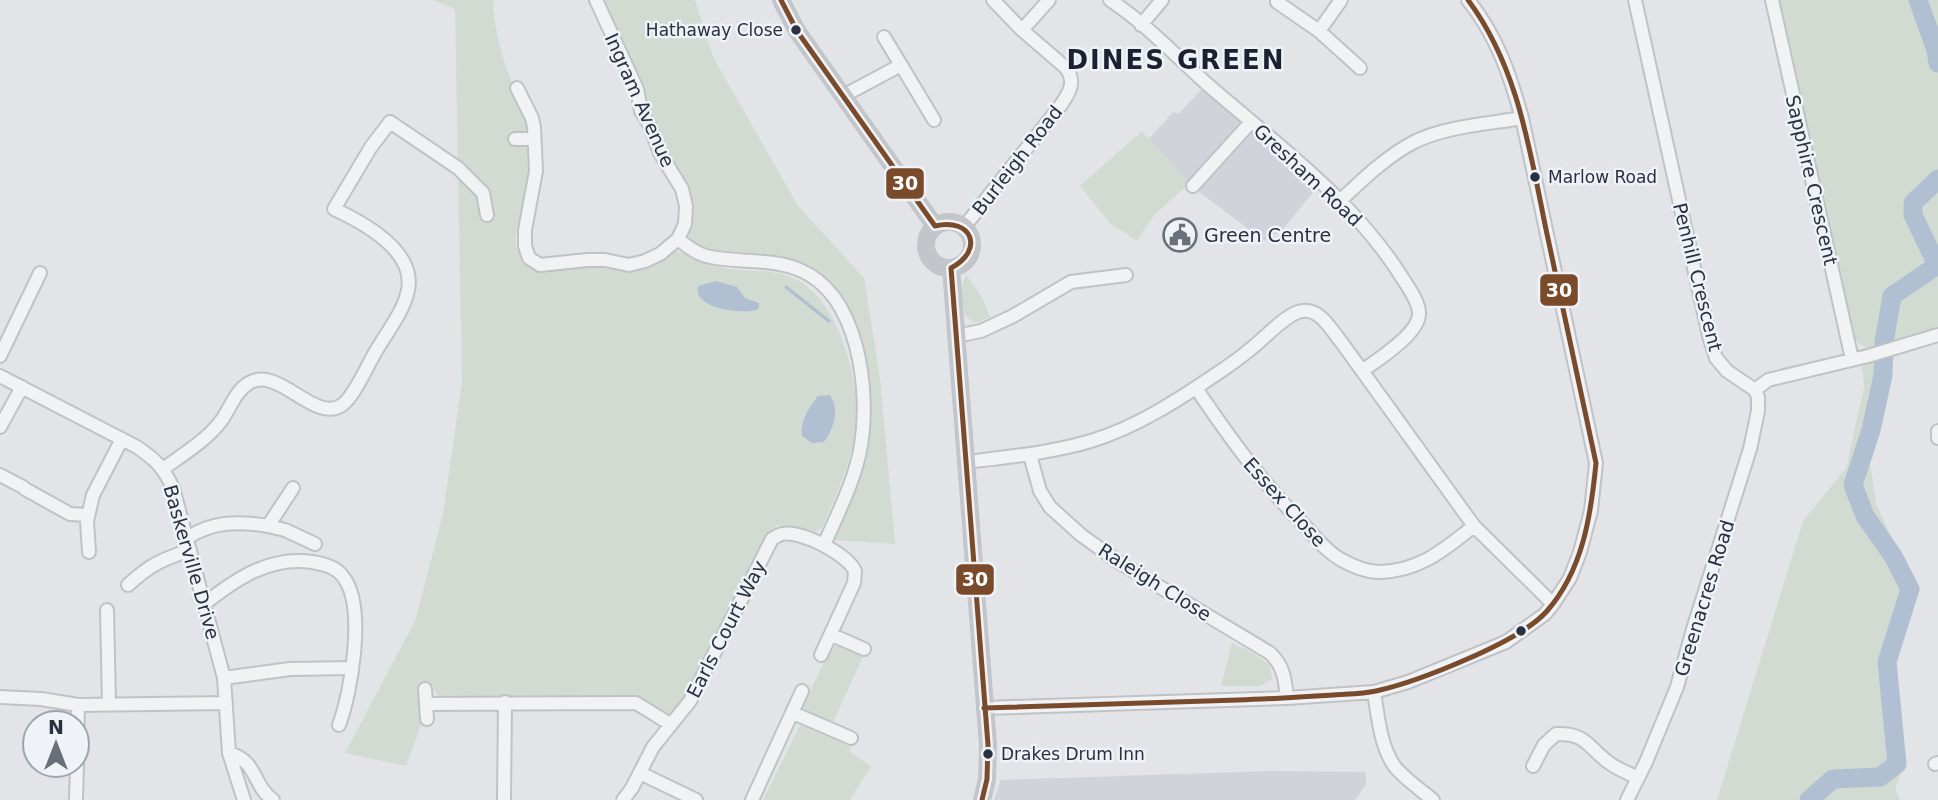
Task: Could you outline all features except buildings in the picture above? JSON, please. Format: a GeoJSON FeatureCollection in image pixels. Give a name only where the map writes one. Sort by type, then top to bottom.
{"type":"FeatureCollection","features":[{"type":"Feature","properties":{"kind":"street","name":"Ingram Avenue"},"geometry":{"type":"LineString","coordinates":[[596,0],[637,89],[641,111],[660,153],[682,189],[686,206],[685,224],[678,239]]}},
{"type":"Feature","properties":{"kind":"street"},"geometry":{"type":"LineString","coordinates":[[781,0],[797,31],[935,226]]}},
{"type":"Feature","properties":{"kind":"street","name":"Burleigh Road"},"geometry":{"type":"LineString","coordinates":[[964,227],[1070,91],[1072,82],[1070,72],[1022,30],[993,0]]}},
{"type":"Feature","properties":{"kind":"street"},"geometry":{"type":"LineString","coordinates":[[1022,30],[1049,0]]}},
{"type":"Feature","properties":{"kind":"street","name":"Gresham Road"},"geometry":{"type":"LineString","coordinates":[[1110,0],[1340,201],[1366,229],[1397,270],[1415,299],[1419,320],[1415,329],[1362,372]]}},
{"type":"Feature","properties":{"kind":"street"},"geometry":{"type":"LineString","coordinates":[[1141,25],[1162,0]]}},
{"type":"Feature","properties":{"kind":"street"},"geometry":{"type":"LineString","coordinates":[[1319,31],[1341,0]]}},
{"type":"Feature","properties":{"kind":"street"},"geometry":{"type":"LineString","coordinates":[[984,708],[1287,698],[1374,692],[1408,682],[1506,642],[1545,614],[1553,604],[1570,578],[1580,552],[1591,511],[1596,463],[1522,118],[1509,72],[1493,35],[1468,0]]}},
{"type":"Feature","properties":{"kind":"street","name":"Penhill Crescent"},"geometry":{"type":"LineString","coordinates":[[1635,0],[1709,336],[1716,358],[1727,371],[1755,390]]}},
{"type":"Feature","properties":{"kind":"street","name":"Sapphire Crescent"},"geometry":{"type":"LineString","coordinates":[[1772,0],[1852,359]]}},
{"type":"Feature","properties":{"kind":"street"},"geometry":{"type":"LineString","coordinates":[[1277,2],[1319,31],[1360,68]]}},
{"type":"Feature","properties":{"kind":"street"},"geometry":{"type":"LineString","coordinates":[[884,37],[933,120]]}},
{"type":"Feature","properties":{"kind":"street"},"geometry":{"type":"LineString","coordinates":[[843,96],[901,65]]}},
{"type":"Feature","properties":{"kind":"street"},"geometry":{"type":"LineString","coordinates":[[517,88],[532,118],[534,139],[536,171],[525,230],[525,246],[529,258],[540,265],[587,260],[605,260],[629,265],[660,254],[678,239],[709,257],[784,265],[801,271],[822,283],[838,302],[857,352],[864,416],[861,448],[824,545],[846,559],[855,571],[854,583],[821,655]]}},
{"type":"Feature","properties":{"kind":"street"},"geometry":{"type":"LineString","coordinates":[[1340,201],[1364,178],[1415,142],[1437,134],[1522,118]]}},
{"type":"Feature","properties":{"kind":"street"},"geometry":{"type":"LineString","coordinates":[[163,469],[220,423],[242,388],[250,382],[258,379],[282,386],[323,408],[343,405],[354,389],[403,306],[409,288],[408,276],[391,244],[371,229],[334,209],[371,147],[390,122],[458,168],[483,193],[487,215]]}},
{"type":"Feature","properties":{"kind":"street"},"geometry":{"type":"LineString","coordinates":[[1193,186],[1251,122]]}},
{"type":"Feature","properties":{"kind":"street"},"geometry":{"type":"LineString","coordinates":[[515,139],[534,139]]}},
{"type":"Feature","properties":{"kind":"street"},"geometry":{"type":"LineString","coordinates":[[944,222],[955,222],[964,227],[972,246],[969,257],[962,264],[951,268],[939,266],[930,259],[925,247],[927,235],[935,226],[944,222]]}},
{"type":"Feature","properties":{"kind":"street"},"geometry":{"type":"LineString","coordinates":[[951,268],[988,745],[987,779],[982,800]]}},
{"type":"Feature","properties":{"kind":"street"},"geometry":{"type":"LineString","coordinates":[[0,356],[40,273]]}},
{"type":"Feature","properties":{"kind":"street"},"geometry":{"type":"LineString","coordinates":[[956,336],[982,331],[1071,282],[1126,275]]}},
{"type":"Feature","properties":{"kind":"street"},"geometry":{"type":"LineString","coordinates":[[965,462],[1030,455],[1113,433],[1148,417],[1196,388],[1247,353],[1296,312],[1314,312],[1320,315],[1474,526],[1553,604]]}},
{"type":"Feature","properties":{"kind":"street"},"geometry":{"type":"LineString","coordinates":[[1755,390],[1768,380],[1937,339]]}},
{"type":"Feature","properties":{"kind":"street","name":"Baskerville Drive"},"geometry":{"type":"LineString","coordinates":[[0,376],[122,439],[157,461],[163,469],[173,488],[224,678],[229,753],[244,800]]}},
{"type":"Feature","properties":{"kind":"street"},"geometry":{"type":"LineString","coordinates":[[0,428],[22,387]]}},
{"type":"Feature","properties":{"kind":"street","name":"Essex Close"},"geometry":{"type":"LineString","coordinates":[[1196,388],[1255,472],[1322,544],[1342,560],[1359,568],[1378,572],[1418,565],[1438,555],[1474,526]]}},
{"type":"Feature","properties":{"kind":"street","name":"Greenacres Road"},"geometry":{"type":"LineString","coordinates":[[1628,800],[1677,687],[1696,617],[1750,449],[1758,411],[1755,390]]}},
{"type":"Feature","properties":{"kind":"street"},"geometry":{"type":"LineString","coordinates":[[1938,431],[1938,438]]}},
{"type":"Feature","properties":{"kind":"street"},"geometry":{"type":"LineString","coordinates":[[89,552],[88,515],[93,495],[122,439]]}},
{"type":"Feature","properties":{"kind":"street","name":"Raleigh Close"},"geometry":{"type":"LineString","coordinates":[[1030,455],[1040,491],[1050,507],[1081,535],[1120,563],[1270,653],[1279,661],[1284,671],[1287,698]]}},
{"type":"Feature","properties":{"kind":"street"},"geometry":{"type":"LineString","coordinates":[[0,475],[70,514],[88,515]]}},
{"type":"Feature","properties":{"kind":"street"},"geometry":{"type":"LineString","coordinates":[[268,526],[293,488]]}},
{"type":"Feature","properties":{"kind":"street"},"geometry":{"type":"LineString","coordinates":[[128,585],[149,566],[188,544],[202,528],[215,524],[268,526],[285,530],[315,544]]}},
{"type":"Feature","properties":{"kind":"street","name":"Earls Court Way"},"geometry":{"type":"LineString","coordinates":[[623,800],[630,794],[653,747],[690,701],[772,539],[783,534],[800,535],[824,545]]}},
{"type":"Feature","properties":{"kind":"street"},"geometry":{"type":"LineString","coordinates":[[204,604],[255,569],[292,560],[327,564],[343,575],[353,594],[355,610],[352,668],[347,703],[339,726]]}},
{"type":"Feature","properties":{"kind":"street"},"geometry":{"type":"LineString","coordinates":[[107,610],[108,705]]}},
{"type":"Feature","properties":{"kind":"street"},"geometry":{"type":"LineString","coordinates":[[832,635],[864,649]]}},
{"type":"Feature","properties":{"kind":"street"},"geometry":{"type":"LineString","coordinates":[[224,678],[290,669],[352,668]]}},
{"type":"Feature","properties":{"kind":"street"},"geometry":{"type":"LineString","coordinates":[[425,689],[427,719]]}},
{"type":"Feature","properties":{"kind":"street"},"geometry":{"type":"LineString","coordinates":[[752,800],[802,691]]}},
{"type":"Feature","properties":{"kind":"street"},"geometry":{"type":"LineString","coordinates":[[1374,692],[1380,729],[1396,767],[1433,800]]}},
{"type":"Feature","properties":{"kind":"street"},"geometry":{"type":"LineString","coordinates":[[0,697],[41,699],[78,705],[226,703]]}},
{"type":"Feature","properties":{"kind":"street"},"geometry":{"type":"LineString","coordinates":[[504,800],[505,702]]}},
{"type":"Feature","properties":{"kind":"street"},"geometry":{"type":"LineString","coordinates":[[427,704],[636,703],[670,724]]}},
{"type":"Feature","properties":{"kind":"street"},"geometry":{"type":"LineString","coordinates":[[78,705],[78,709]]}},
{"type":"Feature","properties":{"kind":"street"},"geometry":{"type":"LineString","coordinates":[[793,712],[851,738]]}},
{"type":"Feature","properties":{"kind":"street"},"geometry":{"type":"LineString","coordinates":[[1533,766],[1544,745],[1556,734],[1572,734],[1585,740],[1608,763],[1638,778]]}},
{"type":"Feature","properties":{"kind":"street"},"geometry":{"type":"LineString","coordinates":[[229,753],[244,758],[260,786],[273,800]]}},
{"type":"Feature","properties":{"kind":"street"},"geometry":{"type":"LineString","coordinates":[[640,773],[696,800]]}},
{"type":"Feature","properties":{"kind":"street"},"geometry":{"type":"LineString","coordinates":[[76,799],[77,779]]}},
{"type":"Feature","properties":{"kind":"shaded area"},"geometry":{"type":"Polygon","coordinates":[[[433,0],[493,0],[501,49],[529,127],[521,134],[523,144],[530,153],[532,165],[516,235],[517,249],[527,262],[536,270],[595,265],[622,270],[645,268],[666,253],[674,251],[724,268],[770,272],[797,280],[811,290],[834,321],[849,360],[857,417],[849,458],[822,528],[815,532],[777,525],[766,536],[675,713],[670,714],[638,696],[440,697],[430,685],[421,685],[422,722],[406,766],[345,753],[415,621],[443,514],[462,382],[455,9],[433,0]]]}},
{"type":"Feature","properties":{"kind":"shaded area"},"geometry":{"type":"Polygon","coordinates":[[[601,0],[695,0],[713,57],[798,206],[864,278],[880,378],[895,544],[834,540],[862,459],[862,358],[820,275],[702,248],[692,241],[687,231],[691,213],[661,146],[656,121],[646,102],[645,87],[630,62],[601,0]]]}},
{"type":"Feature","properties":{"kind":"shaded area"},"geometry":{"type":"Polygon","coordinates":[[[1777,0],[1938,0],[1938,331],[1868,349],[1856,341],[1777,0]]]}},
{"type":"Feature","properties":{"kind":"shaded area"},"geometry":{"type":"Polygon","coordinates":[[[1205,86],[1318,186],[1284,228],[1264,241],[1189,184],[1149,139],[1173,112],[1178,114],[1205,86]]]}},
{"type":"Feature","properties":{"kind":"shaded area"},"geometry":{"type":"Polygon","coordinates":[[[1142,131],[1189,184],[1154,215],[1137,241],[1109,222],[1080,186],[1142,131]]]}},
{"type":"Feature","properties":{"kind":"shaded area"},"geometry":{"type":"Polygon","coordinates":[[[966,274],[982,297],[990,317],[976,323],[965,316],[960,292],[966,274]]]}},
{"type":"Feature","properties":{"kind":"shaded area"},"geometry":{"type":"Polygon","coordinates":[[[1895,357],[1883,375],[1867,442],[1876,504],[1916,589],[1894,665],[1894,699],[1903,766],[1895,789],[1900,800],[1717,800],[1803,521],[1846,468],[1864,388],[1862,366],[1895,357]]]}},
{"type":"Feature","properties":{"kind":"shaded area"},"geometry":{"type":"Polygon","coordinates":[[[1232,643],[1270,665],[1272,679],[1260,686],[1221,686],[1232,643]]]}},
{"type":"Feature","properties":{"kind":"shaded area"},"geometry":{"type":"Polygon","coordinates":[[[832,646],[839,646],[863,657],[832,724],[805,711],[803,706],[832,646]]]}},
{"type":"Feature","properties":{"kind":"shaded area"},"geometry":{"type":"Polygon","coordinates":[[[800,725],[851,747],[849,752],[871,766],[850,800],[763,800],[800,725]]]}},
{"type":"Feature","properties":{"kind":"shaded area"},"geometry":{"type":"Polygon","coordinates":[[[1269,771],[1366,772],[1366,784],[1355,800],[994,800],[1001,780],[1269,771]]]}},
{"type":"Feature","properties":{"kind":"water"},"geometry":{"type":"Polygon","coordinates":[[[716,281],[737,287],[745,298],[759,303],[758,309],[735,311],[704,301],[698,294],[698,286],[716,281]]]}},
{"type":"Feature","properties":{"kind":"water"},"geometry":{"type":"Polygon","coordinates":[[[830,395],[835,407],[831,431],[824,442],[812,443],[802,436],[804,419],[818,396],[830,395]]]}},
{"type":"Feature","properties":{"kind":"waterway"},"geometry":{"type":"LineString","coordinates":[[1918,0],[1938,63]]}},
{"type":"Feature","properties":{"kind":"waterway"},"geometry":{"type":"LineString","coordinates":[[1809,800],[1833,779],[1880,777],[1897,764],[1887,662],[1910,589],[1893,556],[1865,516],[1853,485],[1871,430],[1883,375],[1884,342],[1892,296],[1933,268],[1936,263],[1913,215],[1913,203],[1938,179]]}},
{"type":"Feature","properties":{"kind":"waterway"},"geometry":{"type":"LineString","coordinates":[[786,287],[829,321]]}},
{"type":"Feature","properties":{"kind":"transit line","name":"30"},"geometry":{"type":"LineString","coordinates":[[781,0],[797,31],[935,226],[958,226],[970,237],[968,253],[951,268],[988,745],[987,779],[982,800]]}},
{"type":"Feature","properties":{"kind":"transit line","name":"30"},"geometry":{"type":"LineString","coordinates":[[984,708],[1262,699],[1376,691],[1441,670],[1492,648],[1534,623],[1559,595],[1569,578],[1583,541],[1596,463],[1520,112],[1499,54],[1468,0]]}},
{"type":"Feature","properties":{"kind":"place","name":"Hathaway Close"},"geometry":{"type":"Point","coordinates":[796,30]}},
{"type":"Feature","properties":{"kind":"place","name":"Marlow Road"},"geometry":{"type":"Point","coordinates":[1535,177]}},
{"type":"Feature","properties":{"kind":"place","name":"Green Centre"},"geometry":{"type":"Point","coordinates":[1180,235]}},
{"type":"Feature","properties":{"kind":"place","name":"Drakes Drum Inn"},"geometry":{"type":"Point","coordinates":[988,754]}},
{"type":"Feature","properties":{"kind":"district","name":"DINES GREEN"},"geometry":{"type":"Point","coordinates":[1176,60]}}]}
